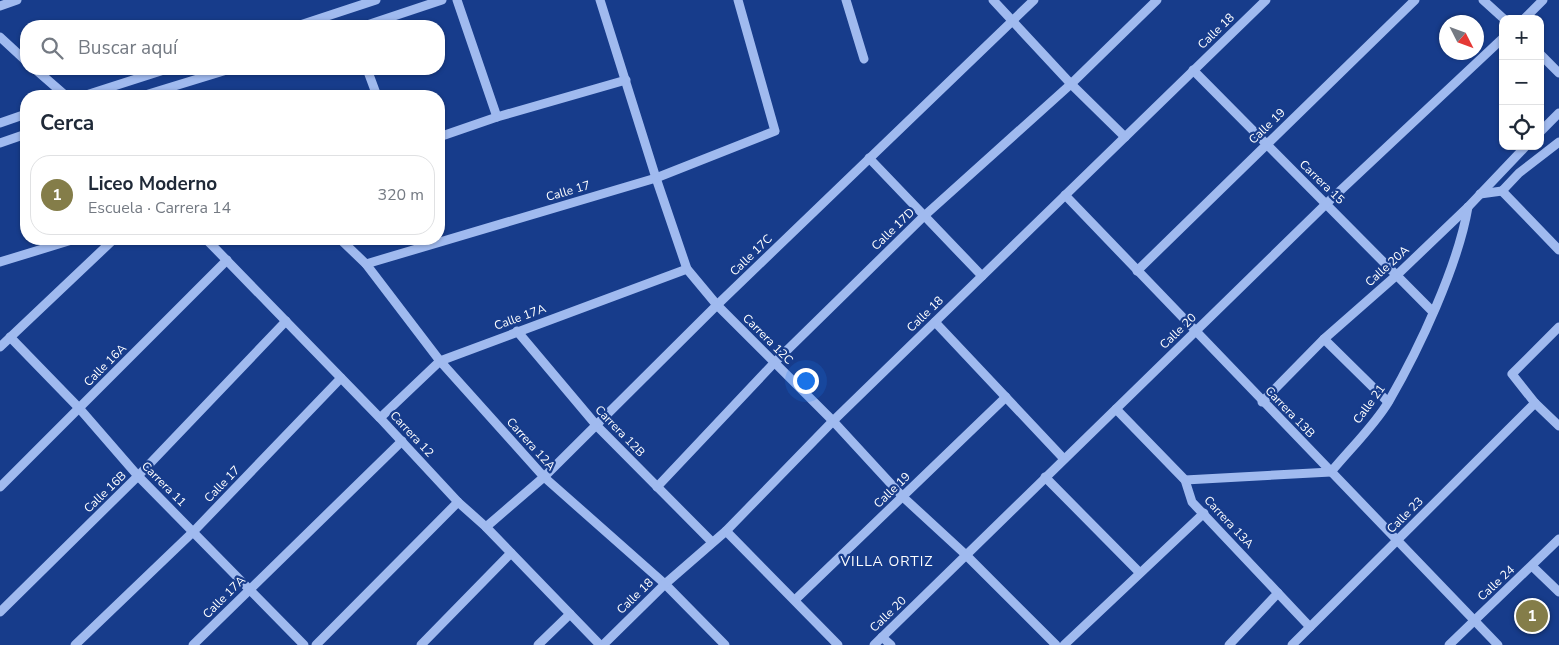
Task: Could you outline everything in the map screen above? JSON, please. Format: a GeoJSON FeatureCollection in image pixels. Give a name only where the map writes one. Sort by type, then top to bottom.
{"type":"FeatureCollection","features":[{"type":"Feature","properties":{"kind":"street"},"geometry":{"type":"LineString","coordinates":[[0,6],[17,0]]}},
{"type":"Feature","properties":{"kind":"street"},"geometry":{"type":"LineString","coordinates":[[315,20],[376,0]]}},
{"type":"Feature","properties":{"kind":"street"},"geometry":{"type":"LineString","coordinates":[[382,20],[442,0]]}},
{"type":"Feature","properties":{"kind":"street"},"geometry":{"type":"LineString","coordinates":[[457,0],[497,117]]}},
{"type":"Feature","properties":{"kind":"street","name":"Carrera 12C"},"geometry":{"type":"LineString","coordinates":[[600,0],[687,269],[717,305],[833,421],[903,497],[966,555],[1056,645]]}},
{"type":"Feature","properties":{"kind":"street","name":"Calle 17"},"geometry":{"type":"LineString","coordinates":[[445,241],[656,178],[775,132],[738,0]]}},
{"type":"Feature","properties":{"kind":"street"},"geometry":{"type":"LineString","coordinates":[[846,0],[864,59]]}},
{"type":"Feature","properties":{"kind":"street"},"geometry":{"type":"LineString","coordinates":[[993,0],[1071,84],[1126,136]]}},
{"type":"Feature","properties":{"kind":"street"},"geometry":{"type":"LineString","coordinates":[[1021,12],[1022,0]]}},
{"type":"Feature","properties":{"kind":"street","name":"Calle 17C"},"geometry":{"type":"LineString","coordinates":[[486,527],[544,478],[717,305],[1034,0]]}},
{"type":"Feature","properties":{"kind":"street","name":"Calle 17D"},"geometry":{"type":"LineString","coordinates":[[657,487],[774,363],[924,217],[1071,84],[1157,0]]}},
{"type":"Feature","properties":{"kind":"street","name":"Calle 18"},"geometry":{"type":"LineString","coordinates":[[601,645],[665,584],[726,531],[833,421],[1266,0]]}},
{"type":"Feature","properties":{"kind":"street","name":"Calle 19"},"geometry":{"type":"LineString","coordinates":[[1138,271],[1415,0]]}},
{"type":"Feature","properties":{"kind":"street"},"geometry":{"type":"LineString","coordinates":[[1483,0],[1500,15]]}},
{"type":"Feature","properties":{"kind":"street"},"geometry":{"type":"LineString","coordinates":[[1528,15],[1543,0]]}},
{"type":"Feature","properties":{"kind":"street"},"geometry":{"type":"LineString","coordinates":[[0,38],[20,56]]}},
{"type":"Feature","properties":{"kind":"street","name":"Calle 20"},"geometry":{"type":"LineString","coordinates":[[874,645],[1326,204],[1499,42]]}},
{"type":"Feature","properties":{"kind":"street"},"geometry":{"type":"LineString","coordinates":[[1544,58],[1559,73]]}},
{"type":"Feature","properties":{"kind":"street","name":"Carrera 15"},"geometry":{"type":"LineString","coordinates":[[1193,70],[1266,145],[1398,274],[1433,312]]}},
{"type":"Feature","properties":{"kind":"street"},"geometry":{"type":"LineString","coordinates":[[42,75],[59,90]]}},
{"type":"Feature","properties":{"kind":"street"},"geometry":{"type":"LineString","coordinates":[[102,90],[148,75]]}},
{"type":"Feature","properties":{"kind":"street"},"geometry":{"type":"LineString","coordinates":[[162,90],[210,75]]}},
{"type":"Feature","properties":{"kind":"street"},"geometry":{"type":"LineString","coordinates":[[368,75],[374,90]]}},
{"type":"Feature","properties":{"kind":"street"},"geometry":{"type":"LineString","coordinates":[[445,135],[497,117],[626,80]]}},
{"type":"Feature","properties":{"kind":"street"},"geometry":{"type":"LineString","coordinates":[[1544,128],[1559,113]]}},
{"type":"Feature","properties":{"kind":"street"},"geometry":{"type":"LineString","coordinates":[[0,123],[20,116]]}},
{"type":"Feature","properties":{"kind":"street"},"geometry":{"type":"LineString","coordinates":[[0,143],[20,136]]}},
{"type":"Feature","properties":{"kind":"street"},"geometry":{"type":"LineString","coordinates":[[1480,194],[1502,192],[1519,173],[1559,142]]}},
{"type":"Feature","properties":{"kind":"street","name":"Calle 20A"},"geometry":{"type":"LineString","coordinates":[[1262,402],[1324,339],[1398,274],[1468,207],[1522,150]]}},
{"type":"Feature","properties":{"kind":"street"},"geometry":{"type":"LineString","coordinates":[[870,158],[982,276]]}},
{"type":"Feature","properties":{"kind":"street"},"geometry":{"type":"LineString","coordinates":[[1502,192],[1559,250]]}},
{"type":"Feature","properties":{"kind":"street","name":"Carrera 13B"},"geometry":{"type":"LineString","coordinates":[[1066,195],[1262,402],[1498,645]]}},
{"type":"Feature","properties":{"kind":"street","name":"Calle 21"},"geometry":{"type":"LineString","coordinates":[[1331,472],[1388,402],[1433,312],[1465,226],[1468,207]]}},
{"type":"Feature","properties":{"kind":"street"},"geometry":{"type":"LineString","coordinates":[[0,262],[55,245]]}},
{"type":"Feature","properties":{"kind":"street"},"geometry":{"type":"LineString","coordinates":[[0,347],[108,245]]}},
{"type":"Feature","properties":{"kind":"street","name":"Carrera 12"},"geometry":{"type":"LineString","coordinates":[[212,245],[380,418],[458,502],[486,527],[601,645]]}},
{"type":"Feature","properties":{"kind":"street","name":"Carrera 12A"},"geometry":{"type":"LineString","coordinates":[[346,245],[366,264],[440,360],[544,478],[665,584],[726,645]]}},
{"type":"Feature","properties":{"kind":"street","name":"Calle 17"},"geometry":{"type":"LineString","coordinates":[[366,264],[430,245]]}},
{"type":"Feature","properties":{"kind":"street","name":"Calle 16A"},"geometry":{"type":"LineString","coordinates":[[0,487],[227,260]]}},
{"type":"Feature","properties":{"kind":"street","name":"Calle 17A"},"geometry":{"type":"LineString","coordinates":[[380,418],[440,360],[687,269]]}},
{"type":"Feature","properties":{"kind":"street","name":"Calle 16B"},"geometry":{"type":"LineString","coordinates":[[0,612],[138,476],[286,321]]}},
{"type":"Feature","properties":{"kind":"street"},"geometry":{"type":"LineString","coordinates":[[934,322],[1064,459]]}},
{"type":"Feature","properties":{"kind":"street"},"geometry":{"type":"LineString","coordinates":[[1559,327],[1512,374],[1535,402],[1559,426]]}},
{"type":"Feature","properties":{"kind":"street","name":"Carrera 12B"},"geometry":{"type":"LineString","coordinates":[[518,331],[597,426],[712,542]]}},
{"type":"Feature","properties":{"kind":"street","name":"Carrera 11"},"geometry":{"type":"LineString","coordinates":[[10,337],[79,408],[138,476],[304,645]]}},
{"type":"Feature","properties":{"kind":"street"},"geometry":{"type":"LineString","coordinates":[[1324,339],[1388,402]]}},
{"type":"Feature","properties":{"kind":"street","name":"Calle 17"},"geometry":{"type":"LineString","coordinates":[[75,645],[194,531],[341,378]]}},
{"type":"Feature","properties":{"kind":"street","name":"Calle 19"},"geometry":{"type":"LineString","coordinates":[[795,600],[1006,397]]}},
{"type":"Feature","properties":{"kind":"street","name":"Calle 23"},"geometry":{"type":"LineString","coordinates":[[1292,645],[1535,402]]}},
{"type":"Feature","properties":{"kind":"street","name":"Carrera 13A"},"geometry":{"type":"LineString","coordinates":[[1116,409],[1185,480],[1192,502],[1310,627]]}},
{"type":"Feature","properties":{"kind":"street","name":"Calle 17A"},"geometry":{"type":"LineString","coordinates":[[193,645],[402,441]]}},
{"type":"Feature","properties":{"kind":"street"},"geometry":{"type":"LineString","coordinates":[[1185,480],[1331,472]]}},
{"type":"Feature","properties":{"kind":"street"},"geometry":{"type":"LineString","coordinates":[[1045,477],[1139,572]]}},
{"type":"Feature","properties":{"kind":"street"},"geometry":{"type":"LineString","coordinates":[[316,645],[458,502]]}},
{"type":"Feature","properties":{"kind":"street"},"geometry":{"type":"LineString","coordinates":[[1064,645],[1139,572],[1204,513]]}},
{"type":"Feature","properties":{"kind":"street"},"geometry":{"type":"LineString","coordinates":[[726,531],[838,645]]}},
{"type":"Feature","properties":{"kind":"street","name":"Calle 24"},"geometry":{"type":"LineString","coordinates":[[1449,645],[1559,539]]}},
{"type":"Feature","properties":{"kind":"street"},"geometry":{"type":"LineString","coordinates":[[421,645],[511,552]]}},
{"type":"Feature","properties":{"kind":"street"},"geometry":{"type":"LineString","coordinates":[[1532,566],[1559,592]]}},
{"type":"Feature","properties":{"kind":"street"},"geometry":{"type":"LineString","coordinates":[[1229,645],[1278,593]]}},
{"type":"Feature","properties":{"kind":"street"},"geometry":{"type":"LineString","coordinates":[[538,645],[570,614]]}},
{"type":"Feature","properties":{"kind":"street"},"geometry":{"type":"LineString","coordinates":[[882,636],[891,645]]}},
{"type":"Feature","properties":{"kind":"place","name":"Liceo Moderno"},"geometry":{"type":"Point","coordinates":[1532,616]}},
{"type":"Feature","properties":{"kind":"district","name":"VILLA ORTIZ"},"geometry":{"type":"Point","coordinates":[887,561]}}]}
